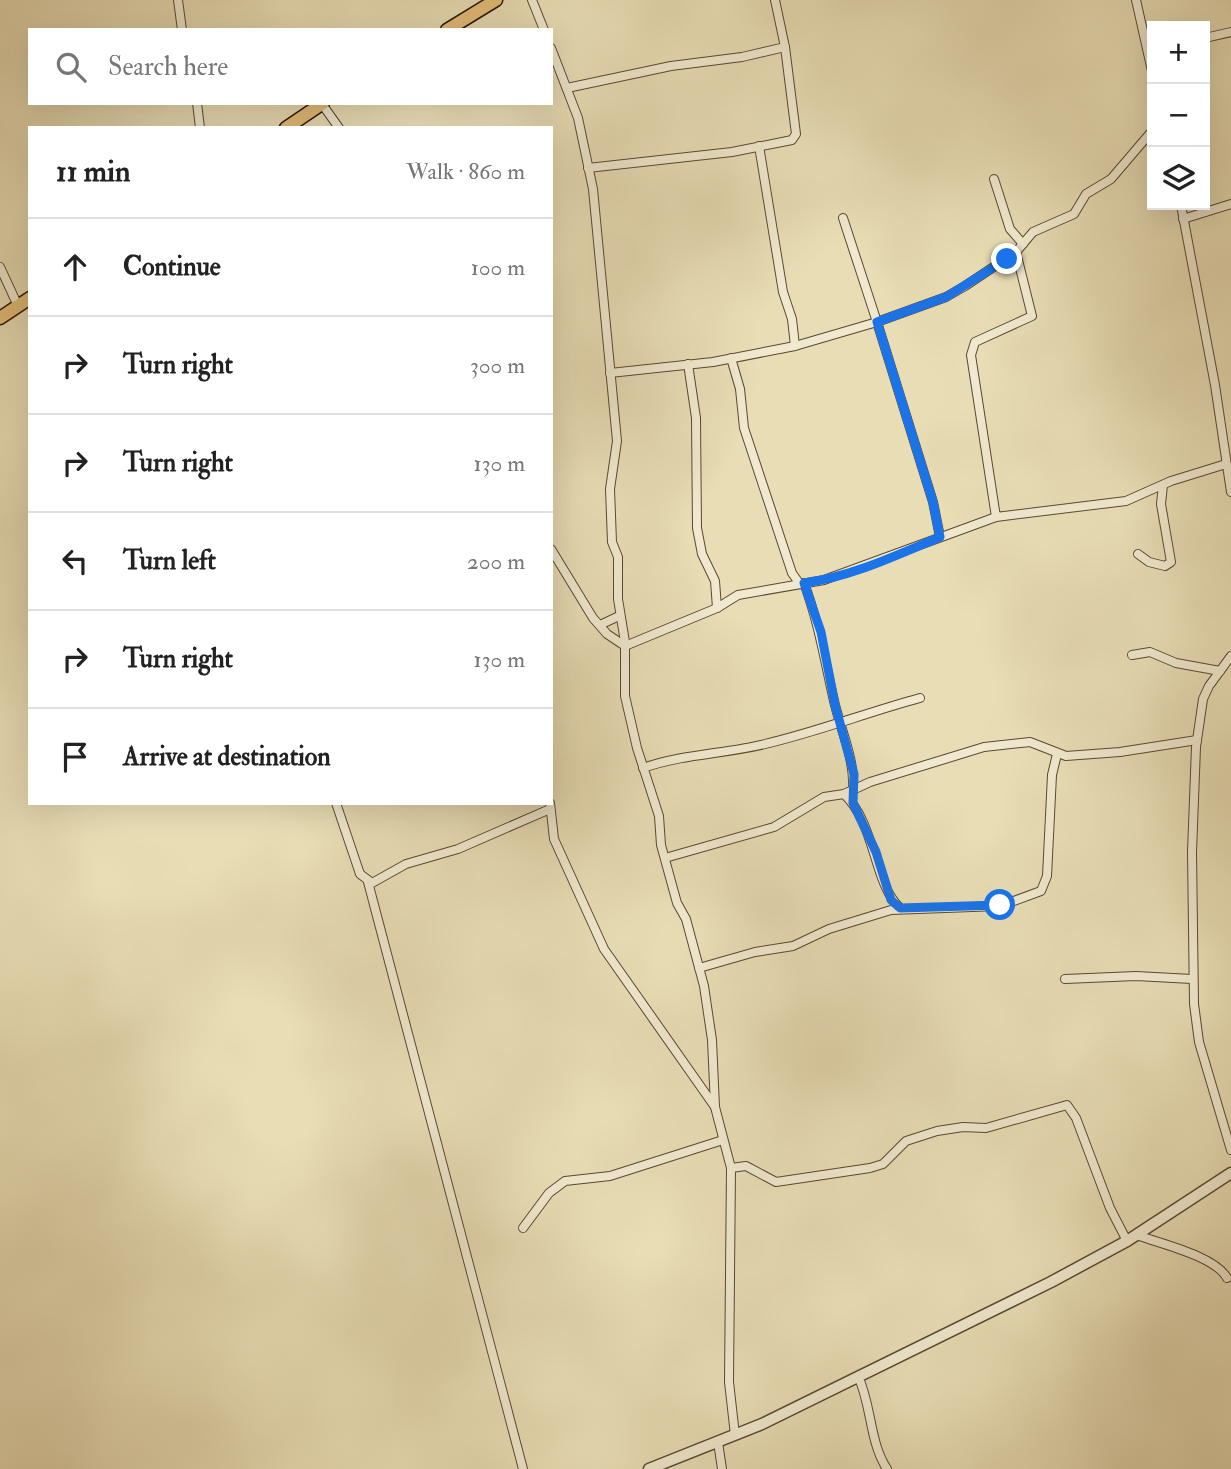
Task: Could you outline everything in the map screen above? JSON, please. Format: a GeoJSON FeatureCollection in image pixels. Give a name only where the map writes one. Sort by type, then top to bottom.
{"type":"FeatureCollection","features":[{"type":"Feature","properties":{"kind":"main road"},"geometry":{"type":"LineString","coordinates":[[450,28],[496,0]]}},
{"type":"Feature","properties":{"kind":"main road"},"geometry":{"type":"LineString","coordinates":[[289,126],[321,105]]}},
{"type":"Feature","properties":{"kind":"main road"},"geometry":{"type":"LineString","coordinates":[[0,317],[28,299]]}},
{"type":"Feature","properties":{"kind":"street"},"geometry":{"type":"LineString","coordinates":[[177,0],[182,28]]}},
{"type":"Feature","properties":{"kind":"street"},"geometry":{"type":"LineString","coordinates":[[532,0],[543,28]]}},
{"type":"Feature","properties":{"kind":"street"},"geometry":{"type":"LineString","coordinates":[[589,168],[759,146],[795,137],[785,47],[775,0]]}},
{"type":"Feature","properties":{"kind":"street"},"geometry":{"type":"LineString","coordinates":[[1137,0],[1147,38]]}},
{"type":"Feature","properties":{"kind":"street"},"geometry":{"type":"LineString","coordinates":[[1210,37],[1231,32]]}},
{"type":"Feature","properties":{"kind":"street"},"geometry":{"type":"LineString","coordinates":[[567,88],[785,47]]}},
{"type":"Feature","properties":{"kind":"street"},"geometry":{"type":"LineString","coordinates":[[553,53],[567,88],[589,168],[604,294],[617,441],[610,489],[612,542],[619,568],[620,616],[625,646],[624,687],[643,768],[659,816],[665,858],[699,968],[712,1040],[715,1107],[731,1168],[729,1408],[735,1435]]}},
{"type":"Feature","properties":{"kind":"street"},"geometry":{"type":"LineString","coordinates":[[197,105],[201,126]]}},
{"type":"Feature","properties":{"kind":"street"},"geometry":{"type":"LineString","coordinates":[[324,105],[338,126]]}},
{"type":"Feature","properties":{"kind":"street"},"geometry":{"type":"LineString","coordinates":[[610,373],[731,358],[795,346],[877,322],[946,297],[1016,252],[1040,228],[1074,214],[1086,194],[1111,179],[1147,137]]}},
{"type":"Feature","properties":{"kind":"street"},"geometry":{"type":"LineString","coordinates":[[759,146],[783,292],[792,318],[795,346]]}},
{"type":"Feature","properties":{"kind":"street"},"geometry":{"type":"LineString","coordinates":[[994,179],[1006,220],[1023,244]]}},
{"type":"Feature","properties":{"kind":"street"},"geometry":{"type":"LineString","coordinates":[[1184,219],[1231,204]]}},
{"type":"Feature","properties":{"kind":"street"},"geometry":{"type":"LineString","coordinates":[[1182,210],[1227,444],[1226,464],[1231,492]]}},
{"type":"Feature","properties":{"kind":"street"},"geometry":{"type":"LineString","coordinates":[[843,218],[933,502],[940,537]]}},
{"type":"Feature","properties":{"kind":"street"},"geometry":{"type":"LineString","coordinates":[[996,517],[971,355],[975,342],[1032,316],[1016,252]]}},
{"type":"Feature","properties":{"kind":"street"},"geometry":{"type":"LineString","coordinates":[[0,267],[18,306]]}},
{"type":"Feature","properties":{"kind":"street"},"geometry":{"type":"LineString","coordinates":[[731,358],[740,389],[744,428],[792,573],[802,583],[821,632],[840,723],[854,774],[863,785]]}},
{"type":"Feature","properties":{"kind":"street"},"geometry":{"type":"LineString","coordinates":[[688,364],[696,418],[697,528],[702,554],[715,582],[717,608]]}},
{"type":"Feature","properties":{"kind":"street"},"geometry":{"type":"LineString","coordinates":[[625,646],[717,608],[743,593],[824,580],[996,517],[1112,503],[1146,495],[1163,485],[1226,464]]}},
{"type":"Feature","properties":{"kind":"street"},"geometry":{"type":"LineString","coordinates":[[1139,554],[1155,565],[1165,566],[1171,562],[1161,504],[1163,485]]}},
{"type":"Feature","properties":{"kind":"street"},"geometry":{"type":"LineString","coordinates":[[1146,495],[1161,504]]}},
{"type":"Feature","properties":{"kind":"street"},"geometry":{"type":"LineString","coordinates":[[553,552],[600,625],[625,646]]}},
{"type":"Feature","properties":{"kind":"street"},"geometry":{"type":"LineString","coordinates":[[600,625],[620,616]]}},
{"type":"Feature","properties":{"kind":"street"},"geometry":{"type":"LineString","coordinates":[[1132,655],[1150,652],[1176,663],[1220,671]]}},
{"type":"Feature","properties":{"kind":"street"},"geometry":{"type":"LineString","coordinates":[[1231,656],[1203,699],[1197,740],[1192,852],[1192,979],[1199,1042],[1231,1150]]}},
{"type":"Feature","properties":{"kind":"street"},"geometry":{"type":"LineString","coordinates":[[643,768],[675,757],[762,745],[920,698]]}},
{"type":"Feature","properties":{"kind":"street"},"geometry":{"type":"LineString","coordinates":[[665,858],[774,827],[824,797],[989,746],[1030,742],[1047,746],[1057,754],[1120,752],[1197,740]]}},
{"type":"Feature","properties":{"kind":"street"},"geometry":{"type":"LineString","coordinates":[[699,968],[755,952],[793,946],[829,929],[900,908],[1000,905],[1041,891],[1047,876],[1052,775],[1057,754]]}},
{"type":"Feature","properties":{"kind":"street"},"geometry":{"type":"LineString","coordinates":[[854,774],[850,791],[853,803],[876,852],[891,900],[900,908]]}},
{"type":"Feature","properties":{"kind":"street"},"geometry":{"type":"LineString","coordinates":[[338,805],[357,867],[368,882],[523,1469]]}},
{"type":"Feature","properties":{"kind":"street"},"geometry":{"type":"LineString","coordinates":[[368,882],[375,883],[406,864],[458,849],[550,806],[554,839],[604,949],[715,1107]]}},
{"type":"Feature","properties":{"kind":"street"},"geometry":{"type":"LineString","coordinates":[[887,911],[891,900]]}},
{"type":"Feature","properties":{"kind":"street"},"geometry":{"type":"LineString","coordinates":[[1065,979],[1136,976],[1192,979]]}},
{"type":"Feature","properties":{"kind":"street"},"geometry":{"type":"LineString","coordinates":[[731,1168],[746,1166],[776,1182],[870,1168],[887,1161],[900,1144],[937,1131],[963,1127],[986,1128],[1067,1105],[1076,1118],[1110,1208],[1132,1238],[1202,1259],[1217,1267],[1227,1278]]}},
{"type":"Feature","properties":{"kind":"street"},"geometry":{"type":"LineString","coordinates":[[523,1228],[549,1193],[572,1178],[610,1176],[723,1140]]}},
{"type":"Feature","properties":{"kind":"street"},"geometry":{"type":"LineString","coordinates":[[649,1469],[735,1435],[1132,1238],[1231,1173]]}},
{"type":"Feature","properties":{"kind":"street"},"geometry":{"type":"LineString","coordinates":[[858,1376],[864,1390],[875,1446],[887,1469]]}},
{"type":"Feature","properties":{"kind":"street"},"geometry":{"type":"LineString","coordinates":[[718,1442],[722,1469]]}},
{"type":"Feature","properties":{"kind":"route"},"geometry":{"type":"LineString","coordinates":[[1000,905],[900,908],[891,900],[876,852],[853,803],[854,774],[835,705],[819,622],[804,583],[853,571],[940,537],[933,502],[908,430],[877,322],[946,297],[1007,259]]}}]}
